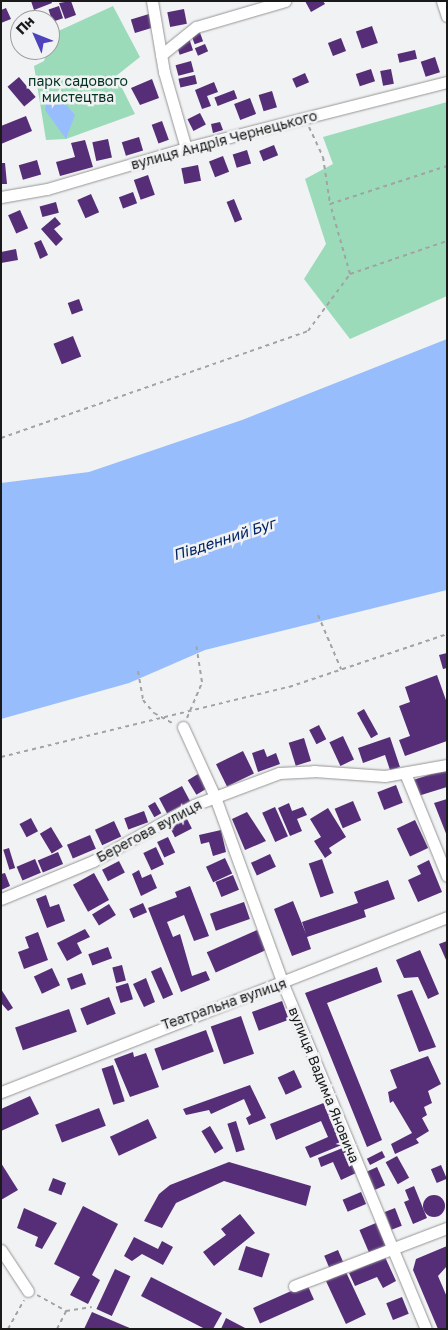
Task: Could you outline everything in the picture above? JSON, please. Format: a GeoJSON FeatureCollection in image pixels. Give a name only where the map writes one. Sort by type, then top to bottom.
{"type":"FeatureCollection","features":[{"type":"Feature","properties":{"kind":"street"},"geometry":{"type":"LineString","coordinates":[[152,1],[161,55],[186,148]]}},
{"type":"Feature","properties":{"kind":"street"},"geometry":{"type":"LineString","coordinates":[[161,55],[196,26],[285,1]]}},
{"type":"Feature","properties":{"kind":"street"},"geometry":{"type":"LineString","coordinates":[[442,1],[447,16]]}},
{"type":"Feature","properties":{"kind":"street","name":"вулиця Андрія Чернецького"},"geometry":{"type":"LineString","coordinates":[[1,197],[47,189],[186,148],[447,82]]}},
{"type":"Feature","properties":{"kind":"street","name":"вулиця Вадима Яновича"},"geometry":{"type":"LineString","coordinates":[[183,727],[215,797],[283,984],[426,1329]]}},
{"type":"Feature","properties":{"kind":"street","name":"Берегова вулиця"},"geometry":{"type":"LineString","coordinates":[[1,899],[93,861],[215,797],[279,773],[404,773],[447,765]]}},
{"type":"Feature","properties":{"kind":"street"},"geometry":{"type":"LineString","coordinates":[[404,773],[447,876]]}},
{"type":"Feature","properties":{"kind":"street","name":"Театральна вулиця"},"geometry":{"type":"LineString","coordinates":[[1,1092],[190,1014],[283,984],[447,917]]}},
{"type":"Feature","properties":{"kind":"street"},"geometry":{"type":"LineString","coordinates":[[294,1286],[447,1228]]}},
{"type":"Feature","properties":{"kind":"street"},"geometry":{"type":"LineString","coordinates":[[1,1250],[28,1291]]}},
{"type":"Feature","properties":{"kind":"path"},"geometry":{"type":"LineString","coordinates":[[306,119],[323,158],[330,204],[350,274]]}},
{"type":"Feature","properties":{"kind":"path"},"geometry":{"type":"LineString","coordinates":[[330,204],[447,166]]}},
{"type":"Feature","properties":{"kind":"path"},"geometry":{"type":"LineString","coordinates":[[1,438],[308,331],[350,274],[447,240]]}},
{"type":"Feature","properties":{"kind":"path"},"geometry":{"type":"LineString","coordinates":[[318,615],[341,669]]}},
{"type":"Feature","properties":{"kind":"path"},"geometry":{"type":"LineString","coordinates":[[1,757],[191,710],[341,669],[447,634]]}},
{"type":"Feature","properties":{"kind":"path"},"geometry":{"type":"LineString","coordinates":[[138,671],[144,700],[160,718],[183,727],[202,682],[196,646]]}},
{"type":"Feature","properties":{"kind":"path"},"geometry":{"type":"LineString","coordinates":[[8,1329],[28,1291],[66,1310],[92,1307]]}},
{"type":"Feature","properties":{"kind":"path"},"geometry":{"type":"LineString","coordinates":[[57,1329],[66,1310]]}},
{"type":"Feature","properties":{"kind":"green space","name":"парк садового мистецтва"},"geometry":{"type":"Polygon","coordinates":[[[113,6],[140,57],[116,76],[135,114],[66,139],[46,140],[34,66],[44,60],[60,60],[60,30],[113,6]]]}},
{"type":"Feature","properties":{"kind":"green space"},"geometry":{"type":"Polygon","coordinates":[[[447,102],[447,296],[350,339],[304,279],[326,244],[305,179],[333,164],[323,137],[447,102]]]}},
{"type":"Feature","properties":{"kind":"water"},"geometry":{"type":"Polygon","coordinates":[[[60,98],[75,115],[66,139],[45,110],[47,99],[60,98]]]}},
{"type":"Feature","properties":{"kind":"water","name":"Південний Буг"},"geometry":{"type":"Polygon","coordinates":[[[447,339],[447,590],[205,650],[129,683],[1,719],[1,483],[89,472],[242,420],[447,339]]]}},
{"type":"Feature","properties":{"kind":"building"},"geometry":{"type":"Polygon","coordinates":[[[31,1],[51,1],[52,3],[34,10],[31,1]]]}},
{"type":"Feature","properties":{"kind":"building"},"geometry":{"type":"Polygon","coordinates":[[[71,1],[76,15],[65,19],[59,3],[71,1]]]}},
{"type":"Feature","properties":{"kind":"building"},"geometry":{"type":"Polygon","coordinates":[[[305,1],[323,1],[325,4],[311,12],[305,1]]]}},
{"type":"Feature","properties":{"kind":"building"},"geometry":{"type":"Polygon","coordinates":[[[59,6],[63,18],[60,19],[60,10],[49,10],[59,6]]]}},
{"type":"Feature","properties":{"kind":"building"},"geometry":{"type":"Polygon","coordinates":[[[6,8],[10,19],[1,23],[1,10],[6,8]]]}},
{"type":"Feature","properties":{"kind":"building"},"geometry":{"type":"Polygon","coordinates":[[[184,9],[187,24],[170,27],[167,12],[184,9]]]}},
{"type":"Feature","properties":{"kind":"building"},"geometry":{"type":"Polygon","coordinates":[[[149,14],[153,27],[135,33],[131,20],[149,14]]]}},
{"type":"Feature","properties":{"kind":"building"},"geometry":{"type":"Polygon","coordinates":[[[372,26],[378,43],[362,49],[356,32],[372,26]]]}},
{"type":"Feature","properties":{"kind":"building"},"geometry":{"type":"Polygon","coordinates":[[[199,30],[203,41],[195,44],[191,33],[199,30]]]}},
{"type":"Feature","properties":{"kind":"building"},"geometry":{"type":"Polygon","coordinates":[[[189,38],[193,50],[180,55],[176,42],[189,38]]]}},
{"type":"Feature","properties":{"kind":"building"},"geometry":{"type":"Polygon","coordinates":[[[341,38],[346,51],[333,56],[328,43],[341,38]]]}},
{"type":"Feature","properties":{"kind":"building"},"geometry":{"type":"Polygon","coordinates":[[[205,44],[208,51],[198,56],[195,48],[205,44]]]}},
{"type":"Feature","properties":{"kind":"building"},"geometry":{"type":"Polygon","coordinates":[[[415,50],[417,59],[399,63],[397,54],[415,50]]]}},
{"type":"Feature","properties":{"kind":"building"},"geometry":{"type":"Polygon","coordinates":[[[435,57],[440,72],[426,77],[421,62],[435,57]]]}},
{"type":"Feature","properties":{"kind":"building"},"geometry":{"type":"Polygon","coordinates":[[[191,61],[194,72],[178,76],[176,65],[191,61]]]}},
{"type":"Feature","properties":{"kind":"building"},"geometry":{"type":"Polygon","coordinates":[[[371,69],[375,81],[360,86],[356,74],[371,69]]]}},
{"type":"Feature","properties":{"kind":"building"},"geometry":{"type":"Polygon","coordinates":[[[391,69],[394,84],[383,86],[380,71],[391,69]]]}},
{"type":"Feature","properties":{"kind":"building"},"geometry":{"type":"Polygon","coordinates":[[[305,73],[309,82],[296,88],[292,79],[305,73]]]}},
{"type":"Feature","properties":{"kind":"building"},"geometry":{"type":"Polygon","coordinates":[[[195,75],[197,84],[180,88],[178,79],[195,75]]]}},
{"type":"Feature","properties":{"kind":"building"},"geometry":{"type":"Polygon","coordinates":[[[19,77],[36,97],[24,107],[8,87],[19,77]]]}},
{"type":"Feature","properties":{"kind":"building"},"geometry":{"type":"Polygon","coordinates":[[[152,79],[159,98],[140,105],[131,88],[152,79]]]}},
{"type":"Feature","properties":{"kind":"building"},"geometry":{"type":"Polygon","coordinates":[[[214,82],[218,92],[207,96],[211,106],[202,109],[195,90],[214,82]]]}},
{"type":"Feature","properties":{"kind":"building"},"geometry":{"type":"Polygon","coordinates":[[[234,90],[237,98],[218,106],[214,98],[234,90]]]}},
{"type":"Feature","properties":{"kind":"building"},"geometry":{"type":"Polygon","coordinates":[[[272,91],[277,107],[264,111],[259,95],[272,91]]]}},
{"type":"Feature","properties":{"kind":"building"},"geometry":{"type":"Polygon","coordinates":[[[250,98],[256,114],[240,120],[234,104],[250,98]]]}},
{"type":"Feature","properties":{"kind":"building"},"geometry":{"type":"Polygon","coordinates":[[[200,113],[206,125],[193,131],[188,119],[200,113]]]}},
{"type":"Feature","properties":{"kind":"building"},"geometry":{"type":"Polygon","coordinates":[[[26,116],[32,131],[1,144],[1,126],[26,116]]]}},
{"type":"Feature","properties":{"kind":"building"},"geometry":{"type":"Polygon","coordinates":[[[162,121],[169,140],[159,144],[152,125],[162,121]]]}},
{"type":"Feature","properties":{"kind":"building"},"geometry":{"type":"Polygon","coordinates":[[[220,122],[223,130],[213,133],[211,124],[220,122]]]}},
{"type":"Feature","properties":{"kind":"building"},"geometry":{"type":"Polygon","coordinates":[[[139,137],[143,150],[126,156],[122,142],[139,137]]]}},
{"type":"Feature","properties":{"kind":"building"},"geometry":{"type":"Polygon","coordinates":[[[108,139],[112,158],[96,161],[92,142],[108,139]]]}},
{"type":"Feature","properties":{"kind":"building"},"geometry":{"type":"Polygon","coordinates":[[[85,140],[93,167],[60,176],[56,162],[75,157],[71,143],[85,140]]]}},
{"type":"Feature","properties":{"kind":"building"},"geometry":{"type":"Polygon","coordinates":[[[274,145],[278,155],[263,161],[259,151],[274,145]]]}},
{"type":"Feature","properties":{"kind":"building"},"geometry":{"type":"Polygon","coordinates":[[[247,150],[251,163],[237,168],[233,154],[247,150]]]}},
{"type":"Feature","properties":{"kind":"building"},"geometry":{"type":"Polygon","coordinates":[[[223,156],[229,172],[215,177],[209,161],[223,156]]]}},
{"type":"Feature","properties":{"kind":"building"},"geometry":{"type":"Polygon","coordinates":[[[37,160],[41,174],[23,180],[19,165],[37,160]]]}},
{"type":"Feature","properties":{"kind":"building"},"geometry":{"type":"Polygon","coordinates":[[[1,163],[5,163],[7,184],[1,184],[1,163]]]}},
{"type":"Feature","properties":{"kind":"building"},"geometry":{"type":"Polygon","coordinates":[[[198,165],[201,181],[184,184],[181,168],[198,165]]]}},
{"type":"Feature","properties":{"kind":"building"},"geometry":{"type":"Polygon","coordinates":[[[148,175],[155,195],[141,200],[134,180],[148,175]]]}},
{"type":"Feature","properties":{"kind":"building"},"geometry":{"type":"Polygon","coordinates":[[[133,192],[137,203],[123,208],[119,197],[133,192]]]}},
{"type":"Feature","properties":{"kind":"building"},"geometry":{"type":"Polygon","coordinates":[[[91,194],[99,212],[85,218],[77,200],[91,194]]]}},
{"type":"Feature","properties":{"kind":"building"},"geometry":{"type":"Polygon","coordinates":[[[234,199],[242,219],[235,222],[227,202],[234,199]]]}},
{"type":"Feature","properties":{"kind":"building"},"geometry":{"type":"Polygon","coordinates":[[[56,202],[59,213],[42,217],[40,206],[56,202]]]}},
{"type":"Feature","properties":{"kind":"building"},"geometry":{"type":"Polygon","coordinates":[[[20,210],[28,228],[16,234],[8,215],[20,210]]]}},
{"type":"Feature","properties":{"kind":"building"},"geometry":{"type":"Polygon","coordinates":[[[55,217],[61,224],[54,229],[63,239],[56,246],[41,229],[55,217]]]}},
{"type":"Feature","properties":{"kind":"building"},"geometry":{"type":"Polygon","coordinates":[[[41,240],[48,255],[40,259],[34,243],[41,240]]]}},
{"type":"Feature","properties":{"kind":"building"},"geometry":{"type":"Polygon","coordinates":[[[16,249],[18,260],[1,263],[1,252],[16,249]]]}},
{"type":"Feature","properties":{"kind":"building"},"geometry":{"type":"Polygon","coordinates":[[[79,299],[83,310],[72,314],[68,303],[79,299]]]}},
{"type":"Feature","properties":{"kind":"building"},"geometry":{"type":"Polygon","coordinates":[[[73,336],[81,356],[62,364],[54,344],[73,336]]]}},
{"type":"Feature","properties":{"kind":"building"},"geometry":{"type":"Polygon","coordinates":[[[447,653],[447,668],[443,669],[439,655],[447,653]]]}},
{"type":"Feature","properties":{"kind":"building"},"geometry":{"type":"Polygon","coordinates":[[[437,675],[447,703],[447,741],[405,756],[399,740],[410,736],[399,706],[410,702],[405,687],[437,675]]]}},
{"type":"Feature","properties":{"kind":"building"},"geometry":{"type":"Polygon","coordinates":[[[364,709],[378,734],[371,738],[357,713],[364,709]]]}},
{"type":"Feature","properties":{"kind":"building"},"geometry":{"type":"Polygon","coordinates":[[[319,725],[326,739],[316,744],[309,730],[319,725]]]}},
{"type":"Feature","properties":{"kind":"building"},"geometry":{"type":"Polygon","coordinates":[[[343,736],[354,760],[340,766],[329,742],[343,736]]]}},
{"type":"Feature","properties":{"kind":"building"},"geometry":{"type":"Polygon","coordinates":[[[390,737],[400,767],[390,770],[385,755],[363,763],[358,748],[390,737]]]}},
{"type":"Feature","properties":{"kind":"building"},"geometry":{"type":"Polygon","coordinates":[[[304,738],[311,761],[296,766],[289,743],[304,738]]]}},
{"type":"Feature","properties":{"kind":"building"},"geometry":{"type":"Polygon","coordinates":[[[264,749],[267,757],[276,753],[280,764],[258,772],[252,753],[264,749]]]}},
{"type":"Feature","properties":{"kind":"building"},"geometry":{"type":"Polygon","coordinates":[[[243,751],[254,773],[227,787],[216,764],[243,751]]]}},
{"type":"Feature","properties":{"kind":"building"},"geometry":{"type":"Polygon","coordinates":[[[447,769],[447,787],[418,796],[413,780],[447,769]]]}},
{"type":"Feature","properties":{"kind":"building"},"geometry":{"type":"Polygon","coordinates":[[[198,774],[207,789],[196,795],[188,780],[198,774]]]}},
{"type":"Feature","properties":{"kind":"building"},"geometry":{"type":"Polygon","coordinates":[[[396,785],[403,803],[384,810],[377,792],[396,785]]]}},
{"type":"Feature","properties":{"kind":"building"},"geometry":{"type":"Polygon","coordinates":[[[182,786],[190,801],[167,813],[159,798],[182,786]]]}},
{"type":"Feature","properties":{"kind":"building"},"geometry":{"type":"Polygon","coordinates":[[[447,799],[447,836],[434,803],[447,799]]]}},
{"type":"Feature","properties":{"kind":"building"},"geometry":{"type":"Polygon","coordinates":[[[353,801],[361,820],[343,828],[335,809],[353,801]]]}},
{"type":"Feature","properties":{"kind":"building"},"geometry":{"type":"Polygon","coordinates":[[[155,802],[161,813],[154,817],[148,806],[155,802]]]}},
{"type":"Feature","properties":{"kind":"building"},"geometry":{"type":"Polygon","coordinates":[[[289,803],[292,811],[303,807],[307,815],[297,819],[302,831],[290,836],[278,808],[289,803]]]}},
{"type":"Feature","properties":{"kind":"building"},"geometry":{"type":"Polygon","coordinates":[[[275,807],[288,836],[275,842],[262,813],[275,807]]]}},
{"type":"Feature","properties":{"kind":"building"},"geometry":{"type":"Polygon","coordinates":[[[328,808],[346,837],[329,848],[332,853],[325,858],[314,841],[321,837],[310,819],[328,808]]]}},
{"type":"Feature","properties":{"kind":"building"},"geometry":{"type":"Polygon","coordinates":[[[144,811],[148,822],[128,829],[124,818],[144,811]]]}},
{"type":"Feature","properties":{"kind":"building"},"geometry":{"type":"Polygon","coordinates":[[[247,812],[266,841],[245,850],[232,819],[247,812]]]}},
{"type":"Feature","properties":{"kind":"building"},"geometry":{"type":"Polygon","coordinates":[[[186,817],[192,829],[175,837],[169,826],[186,817]]]}},
{"type":"Feature","properties":{"kind":"building"},"geometry":{"type":"Polygon","coordinates":[[[31,818],[38,831],[27,837],[20,824],[31,818]]]}},
{"type":"Feature","properties":{"kind":"building"},"geometry":{"type":"Polygon","coordinates":[[[415,820],[428,848],[410,857],[397,828],[415,820]]]}},
{"type":"Feature","properties":{"kind":"building"},"geometry":{"type":"Polygon","coordinates":[[[114,821],[121,836],[102,845],[95,830],[114,821]]]}},
{"type":"Feature","properties":{"kind":"building"},"geometry":{"type":"Polygon","coordinates":[[[51,827],[63,847],[52,853],[40,834],[51,827]]]}},
{"type":"Feature","properties":{"kind":"building"},"geometry":{"type":"Polygon","coordinates":[[[221,830],[226,852],[213,856],[209,842],[201,844],[199,835],[221,830]]]}},
{"type":"Feature","properties":{"kind":"building"},"geometry":{"type":"Polygon","coordinates":[[[90,835],[96,849],[73,859],[67,845],[90,835]]]}},
{"type":"Feature","properties":{"kind":"building"},"geometry":{"type":"Polygon","coordinates":[[[168,837],[175,852],[164,857],[157,842],[168,837]]]}},
{"type":"Feature","properties":{"kind":"building"},"geometry":{"type":"Polygon","coordinates":[[[156,847],[164,864],[151,870],[143,853],[156,847]]]}},
{"type":"Feature","properties":{"kind":"building"},"geometry":{"type":"Polygon","coordinates":[[[9,848],[15,868],[9,870],[3,850],[9,848]]]}},
{"type":"Feature","properties":{"kind":"building"},"geometry":{"type":"Polygon","coordinates":[[[58,852],[63,864],[43,873],[38,861],[58,852]]]}},
{"type":"Feature","properties":{"kind":"building"},"geometry":{"type":"Polygon","coordinates":[[[270,854],[276,867],[257,876],[251,863],[270,854]]]}},
{"type":"Feature","properties":{"kind":"building"},"geometry":{"type":"Polygon","coordinates":[[[225,858],[232,873],[213,882],[206,867],[225,858]]]}},
{"type":"Feature","properties":{"kind":"building"},"geometry":{"type":"Polygon","coordinates":[[[35,859],[41,873],[22,881],[17,867],[35,859]]]}},
{"type":"Feature","properties":{"kind":"building"},"geometry":{"type":"Polygon","coordinates":[[[322,859],[334,893],[320,898],[309,864],[322,859]]]}},
{"type":"Feature","properties":{"kind":"building"},"geometry":{"type":"Polygon","coordinates":[[[429,860],[442,892],[418,902],[408,880],[421,874],[417,866],[429,860]]]}},
{"type":"Feature","properties":{"kind":"building"},"geometry":{"type":"Polygon","coordinates":[[[119,861],[125,873],[108,881],[102,870],[119,861]]]}},
{"type":"Feature","properties":{"kind":"building"},"geometry":{"type":"Polygon","coordinates":[[[139,870],[142,878],[151,874],[157,888],[141,896],[132,874],[139,870]]]}},
{"type":"Feature","properties":{"kind":"building"},"geometry":{"type":"Polygon","coordinates":[[[5,873],[10,886],[1,890],[1,874],[5,873]]]}},
{"type":"Feature","properties":{"kind":"building"},"geometry":{"type":"Polygon","coordinates":[[[94,873],[109,900],[88,912],[73,885],[94,873]]]}},
{"type":"Feature","properties":{"kind":"building"},"geometry":{"type":"Polygon","coordinates":[[[233,875],[239,890],[221,897],[215,882],[233,875]]]}},
{"type":"Feature","properties":{"kind":"building"},"geometry":{"type":"Polygon","coordinates":[[[388,880],[395,899],[364,910],[366,917],[307,937],[311,949],[292,956],[274,909],[293,901],[306,934],[302,922],[358,903],[354,892],[388,880]]]}},
{"type":"Feature","properties":{"kind":"building"},"geometry":{"type":"Polygon","coordinates":[[[190,886],[209,936],[194,941],[184,915],[167,922],[173,937],[180,934],[192,976],[206,971],[210,980],[181,992],[148,908],[177,897],[175,892],[190,886]]]}},
{"type":"Feature","properties":{"kind":"building"},"geometry":{"type":"Polygon","coordinates":[[[46,895],[50,907],[59,904],[65,921],[47,928],[36,899],[46,895]]]}},
{"type":"Feature","properties":{"kind":"building"},"geometry":{"type":"Polygon","coordinates":[[[244,902],[250,919],[216,931],[210,914],[244,902]]]}},
{"type":"Feature","properties":{"kind":"building"},"geometry":{"type":"Polygon","coordinates":[[[143,903],[147,912],[133,918],[129,909],[143,903]]]}},
{"type":"Feature","properties":{"kind":"building"},"geometry":{"type":"Polygon","coordinates":[[[109,904],[116,915],[99,926],[92,915],[109,904]]]}},
{"type":"Feature","properties":{"kind":"building"},"geometry":{"type":"Polygon","coordinates":[[[85,929],[90,937],[77,943],[82,953],[67,961],[57,943],[85,929]]]}},
{"type":"Feature","properties":{"kind":"building"},"geometry":{"type":"Polygon","coordinates":[[[257,930],[266,950],[216,972],[207,952],[257,930]]]}},
{"type":"Feature","properties":{"kind":"building"},"geometry":{"type":"Polygon","coordinates":[[[38,932],[48,960],[24,969],[18,952],[29,948],[25,937],[38,932]]]}},
{"type":"Feature","properties":{"kind":"building"},"geometry":{"type":"Polygon","coordinates":[[[447,941],[447,962],[439,944],[447,941]]]}},
{"type":"Feature","properties":{"kind":"building"},"geometry":{"type":"Polygon","coordinates":[[[108,947],[112,958],[92,965],[88,954],[108,947]]]}},
{"type":"Feature","properties":{"kind":"building"},"geometry":{"type":"Polygon","coordinates":[[[420,950],[439,994],[428,999],[418,977],[404,978],[396,960],[420,950]]]}},
{"type":"Feature","properties":{"kind":"building"},"geometry":{"type":"Polygon","coordinates":[[[122,965],[126,981],[116,983],[112,967],[122,965]]]}},
{"type":"Feature","properties":{"kind":"building"},"geometry":{"type":"Polygon","coordinates":[[[161,967],[173,994],[163,999],[151,971],[161,967]]]}},
{"type":"Feature","properties":{"kind":"building"},"geometry":{"type":"Polygon","coordinates":[[[377,967],[382,982],[327,1003],[382,1140],[367,1147],[305,993],[377,967]]]}},
{"type":"Feature","properties":{"kind":"building"},"geometry":{"type":"Polygon","coordinates":[[[52,968],[60,985],[42,994],[34,976],[52,968]]]}},
{"type":"Feature","properties":{"kind":"building"},"geometry":{"type":"Polygon","coordinates":[[[82,973],[86,984],[71,990],[67,978],[82,973]]]}},
{"type":"Feature","properties":{"kind":"building"},"geometry":{"type":"Polygon","coordinates":[[[146,978],[155,1002],[144,1007],[133,984],[146,978]]]}},
{"type":"Feature","properties":{"kind":"building"},"geometry":{"type":"Polygon","coordinates":[[[128,983],[133,999],[121,1003],[116,987],[128,983]]]}},
{"type":"Feature","properties":{"kind":"building"},"geometry":{"type":"Polygon","coordinates":[[[1,989],[13,1008],[8,1011],[1,1003],[1,989]]]}},
{"type":"Feature","properties":{"kind":"building"},"geometry":{"type":"Polygon","coordinates":[[[412,990],[436,1047],[419,1052],[397,995],[412,990]]]}},
{"type":"Feature","properties":{"kind":"building"},"geometry":{"type":"Polygon","coordinates":[[[109,997],[116,1014],[87,1025],[80,1009],[109,997]]]}},
{"type":"Feature","properties":{"kind":"building"},"geometry":{"type":"Polygon","coordinates":[[[282,1001],[289,1020],[259,1031],[252,1012],[282,1001]]]}},
{"type":"Feature","properties":{"kind":"building"},"geometry":{"type":"Polygon","coordinates":[[[69,1009],[77,1032],[23,1050],[15,1028],[69,1009]]]}},
{"type":"Feature","properties":{"kind":"building"},"geometry":{"type":"Polygon","coordinates":[[[241,1016],[254,1054],[224,1064],[211,1026],[241,1016]]]}},
{"type":"Feature","properties":{"kind":"building"},"geometry":{"type":"Polygon","coordinates":[[[206,1030],[214,1052],[162,1070],[154,1049],[206,1030]]]}},
{"type":"Feature","properties":{"kind":"building"},"geometry":{"type":"Polygon","coordinates":[[[133,1052],[134,1057],[146,1053],[159,1087],[130,1097],[114,1059],[133,1052]]]}},
{"type":"Feature","properties":{"kind":"building"},"geometry":{"type":"Polygon","coordinates":[[[428,1056],[441,1084],[428,1091],[432,1103],[424,1107],[427,1115],[422,1118],[429,1131],[416,1139],[419,1143],[395,1154],[391,1144],[412,1133],[393,1101],[390,1103],[388,1092],[397,1088],[390,1070],[428,1056]]]}},
{"type":"Feature","properties":{"kind":"building"},"geometry":{"type":"Polygon","coordinates":[[[113,1065],[125,1101],[113,1105],[102,1069],[113,1065]]]}},
{"type":"Feature","properties":{"kind":"building"},"geometry":{"type":"Polygon","coordinates":[[[294,1070],[302,1087],[286,1095],[278,1078],[294,1070]]]}},
{"type":"Feature","properties":{"kind":"building"},"geometry":{"type":"Polygon","coordinates":[[[250,1085],[266,1118],[249,1125],[246,1118],[251,1115],[244,1099],[211,1114],[209,1110],[186,1115],[183,1109],[250,1085]]]}},
{"type":"Feature","properties":{"kind":"building"},"geometry":{"type":"Polygon","coordinates":[[[30,1096],[39,1114],[1,1131],[1,1109],[30,1096]]]}},
{"type":"Feature","properties":{"kind":"building"},"geometry":{"type":"Polygon","coordinates":[[[326,1102],[344,1144],[310,1158],[305,1147],[328,1137],[321,1121],[276,1140],[270,1124],[326,1102]]]}},
{"type":"Feature","properties":{"kind":"building"},"geometry":{"type":"Polygon","coordinates":[[[99,1108],[106,1126],[62,1143],[55,1125],[99,1108]]]}},
{"type":"Feature","properties":{"kind":"building"},"geometry":{"type":"Polygon","coordinates":[[[148,1119],[157,1138],[119,1156],[110,1137],[148,1119]]]}},
{"type":"Feature","properties":{"kind":"building"},"geometry":{"type":"Polygon","coordinates":[[[236,1121],[245,1150],[236,1152],[227,1124],[236,1121]]]}},
{"type":"Feature","properties":{"kind":"building"},"geometry":{"type":"Polygon","coordinates":[[[210,1126],[223,1148],[215,1153],[201,1131],[210,1126]]]}},
{"type":"Feature","properties":{"kind":"building"},"geometry":{"type":"Polygon","coordinates":[[[345,1147],[356,1173],[341,1180],[333,1162],[321,1167],[318,1158],[345,1147]]]}},
{"type":"Feature","properties":{"kind":"building"},"geometry":{"type":"Polygon","coordinates":[[[382,1151],[385,1157],[370,1165],[367,1159],[382,1151]]]}},
{"type":"Feature","properties":{"kind":"building"},"geometry":{"type":"Polygon","coordinates":[[[397,1156],[409,1178],[398,1184],[386,1162],[397,1156]]]}},
{"type":"Feature","properties":{"kind":"building"},"geometry":{"type":"Polygon","coordinates":[[[229,1162],[311,1186],[306,1206],[224,1181],[176,1203],[162,1228],[144,1221],[159,1194],[170,1185],[229,1162]]]}},
{"type":"Feature","properties":{"kind":"building"},"geometry":{"type":"Polygon","coordinates":[[[1,1163],[18,1190],[1,1200],[1,1163]]]}},
{"type":"Feature","properties":{"kind":"building"},"geometry":{"type":"Polygon","coordinates":[[[441,1165],[447,1179],[437,1183],[431,1169],[441,1165]]]}},
{"type":"Feature","properties":{"kind":"building"},"geometry":{"type":"Polygon","coordinates":[[[377,1167],[385,1185],[374,1190],[366,1172],[377,1167]]]}},
{"type":"Feature","properties":{"kind":"building"},"geometry":{"type":"Polygon","coordinates":[[[53,1178],[66,1183],[61,1195],[48,1190],[53,1178]]]}},
{"type":"Feature","properties":{"kind":"building"},"geometry":{"type":"Polygon","coordinates":[[[414,1186],[427,1218],[413,1224],[404,1202],[409,1200],[405,1190],[414,1186]]]}},
{"type":"Feature","properties":{"kind":"building"},"geometry":{"type":"Polygon","coordinates":[[[361,1192],[366,1204],[348,1212],[343,1200],[361,1192]]]}},
{"type":"Feature","properties":{"kind":"building"},"geometry":{"type":"Polygon","coordinates":[[[434,1195],[442,1198],[445,1206],[442,1214],[434,1217],[426,1214],[423,1206],[426,1198],[434,1195]]]}},
{"type":"Feature","properties":{"kind":"building"},"geometry":{"type":"Polygon","coordinates":[[[83,1206],[118,1224],[92,1275],[100,1280],[88,1304],[70,1295],[80,1277],[54,1264],[83,1206]]]}},
{"type":"Feature","properties":{"kind":"building"},"geometry":{"type":"Polygon","coordinates":[[[24,1208],[57,1223],[42,1249],[35,1246],[38,1237],[17,1228],[24,1208]]]}},
{"type":"Feature","properties":{"kind":"building"},"geometry":{"type":"Polygon","coordinates":[[[395,1208],[402,1226],[392,1230],[385,1212],[395,1208]]]}},
{"type":"Feature","properties":{"kind":"building"},"geometry":{"type":"Polygon","coordinates":[[[240,1214],[255,1233],[214,1266],[203,1252],[226,1235],[221,1229],[240,1214]]]}},
{"type":"Feature","properties":{"kind":"building"},"geometry":{"type":"Polygon","coordinates":[[[376,1223],[386,1246],[369,1253],[359,1230],[376,1223]]]}},
{"type":"Feature","properties":{"kind":"building"},"geometry":{"type":"Polygon","coordinates":[[[134,1237],[158,1249],[162,1241],[173,1247],[163,1265],[142,1254],[132,1261],[124,1256],[134,1237]]]}},
{"type":"Feature","properties":{"kind":"building"},"geometry":{"type":"Polygon","coordinates":[[[246,1246],[270,1254],[262,1278],[238,1270],[246,1246]]]}},
{"type":"Feature","properties":{"kind":"building"},"geometry":{"type":"Polygon","coordinates":[[[447,1246],[447,1266],[438,1276],[447,1297],[447,1329],[438,1329],[413,1270],[416,1259],[447,1246]]]}},
{"type":"Feature","properties":{"kind":"building"},"geometry":{"type":"Polygon","coordinates":[[[338,1250],[344,1264],[330,1270],[324,1256],[338,1250]]]}},
{"type":"Feature","properties":{"kind":"building"},"geometry":{"type":"Polygon","coordinates":[[[385,1257],[396,1281],[383,1288],[377,1277],[355,1286],[349,1273],[385,1257]]]}},
{"type":"Feature","properties":{"kind":"building"},"geometry":{"type":"Polygon","coordinates":[[[115,1269],[130,1276],[112,1316],[96,1309],[115,1269]]]}},
{"type":"Feature","properties":{"kind":"building"},"geometry":{"type":"Polygon","coordinates":[[[346,1272],[366,1315],[346,1324],[326,1281],[346,1272]]]}},
{"type":"Feature","properties":{"kind":"building"},"geometry":{"type":"Polygon","coordinates":[[[151,1277],[222,1313],[213,1329],[205,1329],[141,1296],[151,1277]]]}},
{"type":"Feature","properties":{"kind":"building"},"geometry":{"type":"Polygon","coordinates":[[[307,1284],[314,1300],[260,1324],[253,1308],[307,1284]]]}},
{"type":"Feature","properties":{"kind":"building"},"geometry":{"type":"Polygon","coordinates":[[[402,1297],[409,1314],[393,1320],[386,1303],[402,1297]]]}},
{"type":"Feature","properties":{"kind":"building"},"geometry":{"type":"Polygon","coordinates":[[[92,1312],[132,1329],[84,1329],[92,1312]]]}},
{"type":"Feature","properties":{"kind":"building"},"geometry":{"type":"Polygon","coordinates":[[[226,1318],[247,1329],[221,1329],[226,1318]]]}}]}
